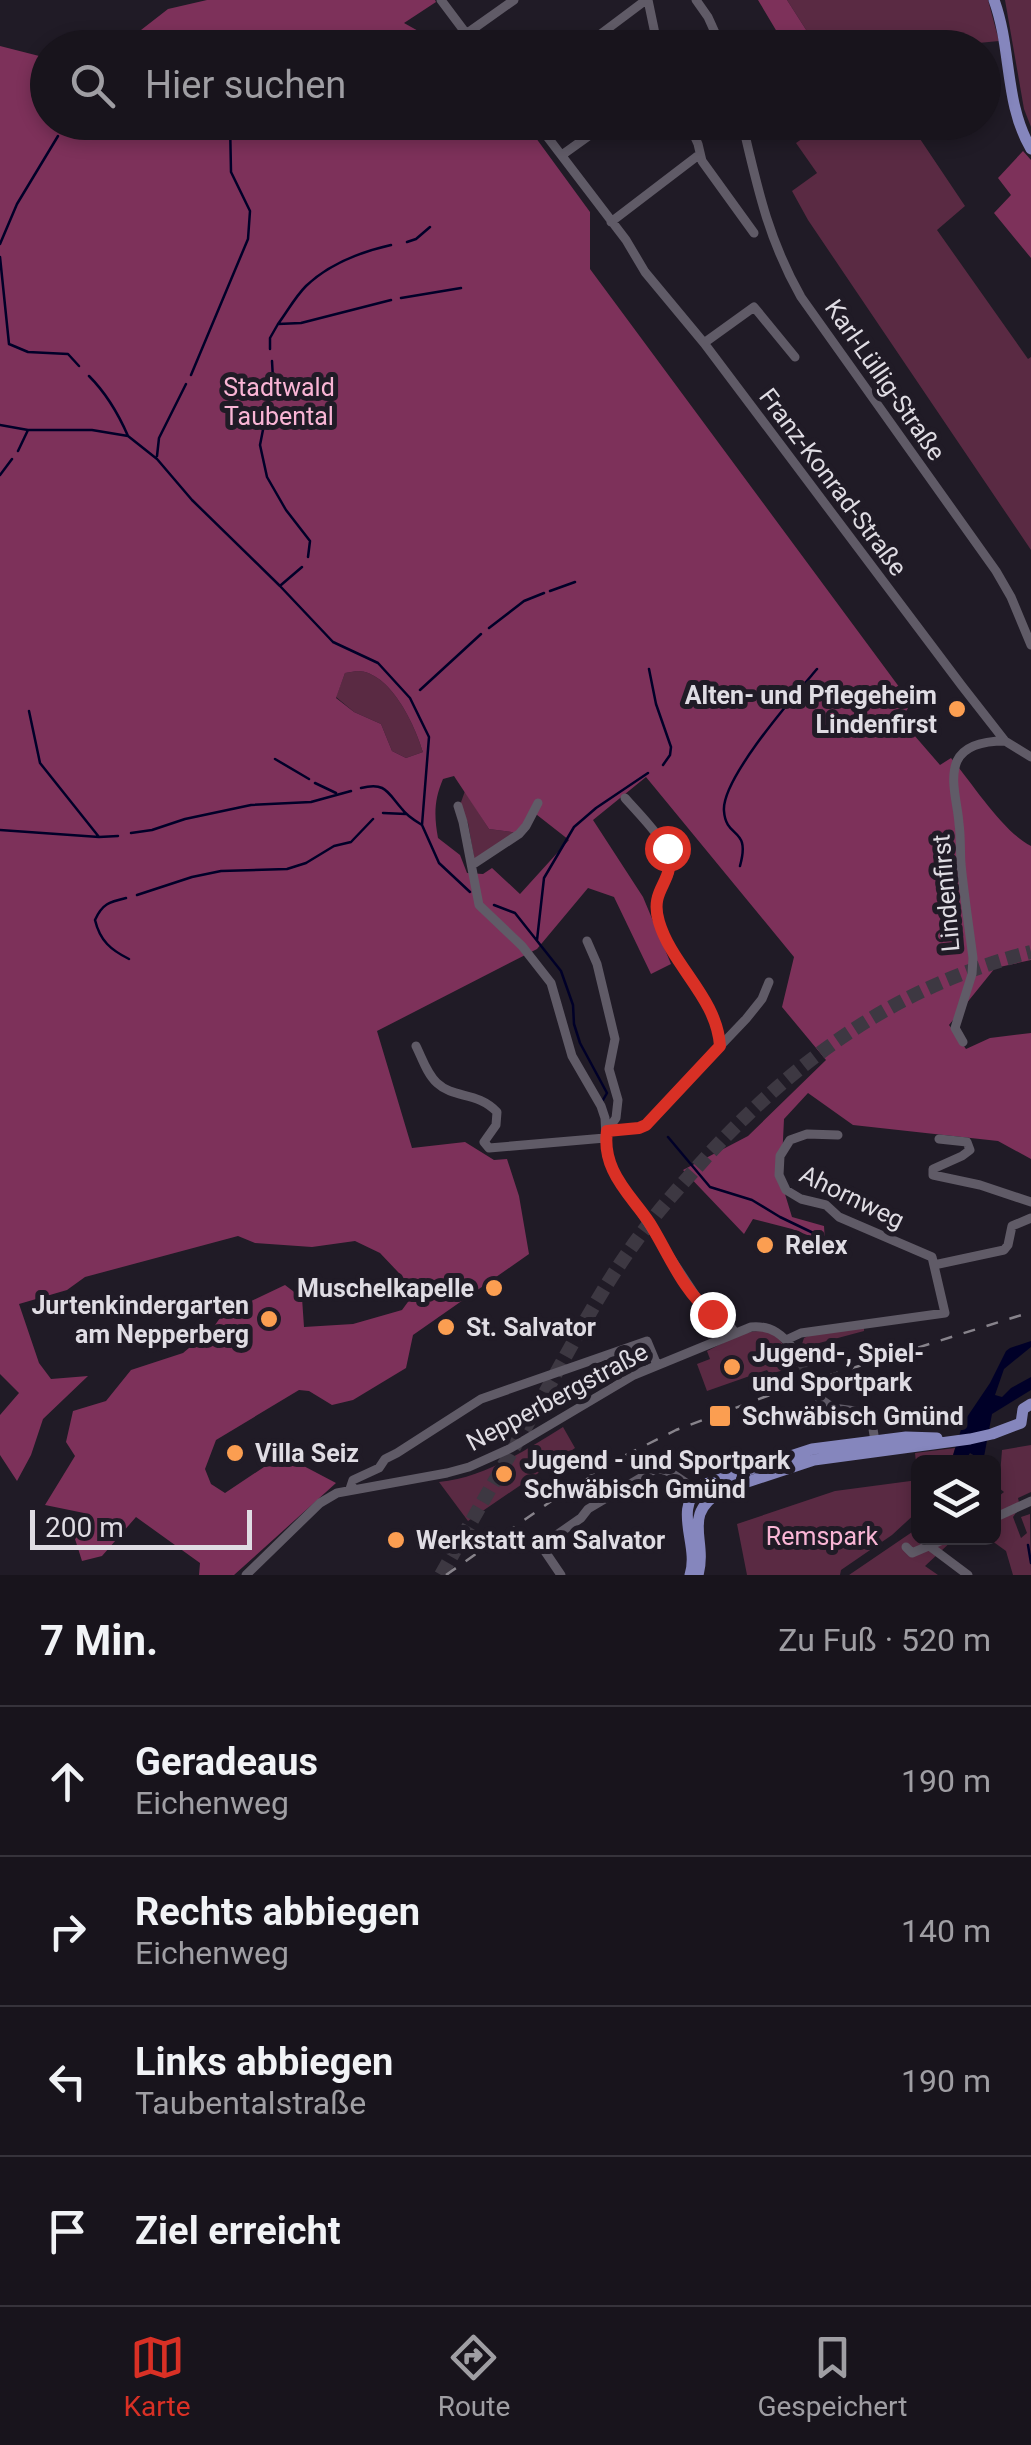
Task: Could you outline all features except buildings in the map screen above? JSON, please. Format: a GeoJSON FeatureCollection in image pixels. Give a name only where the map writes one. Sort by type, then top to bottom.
{"type":"FeatureCollection","features":[{"type":"Feature","properties":{"kind":"main road"},"geometry":{"type":"LineString","coordinates":[[994,0],[1002,23],[1014,109],[1031,149]]}},
{"type":"Feature","properties":{"kind":"main road"},"geometry":{"type":"LineString","coordinates":[[698,1575],[701,1559],[697,1519],[716,1493],[814,1460],[1026,1427],[1020,1418],[1023,1409],[1031,1404]]}},
{"type":"Feature","properties":{"kind":"main road"},"geometry":{"type":"LineString","coordinates":[[690,1575],[693,1560],[686,1515],[688,1501],[695,1490],[711,1481],[800,1452],[914,1436],[951,1441]]}},
{"type":"Feature","properties":{"kind":"street"},"geometry":{"type":"LineString","coordinates":[[441,0],[463,30]]}},
{"type":"Feature","properties":{"kind":"street"},"geometry":{"type":"LineString","coordinates":[[472,30],[514,0]]}},
{"type":"Feature","properties":{"kind":"street"},"geometry":{"type":"LineString","coordinates":[[606,30],[647,0],[654,30]]}},
{"type":"Feature","properties":{"kind":"street"},"geometry":{"type":"LineString","coordinates":[[696,0],[714,30]]}},
{"type":"Feature","properties":{"kind":"street","name":"Franz-Konrad-Straße"},"geometry":{"type":"LineString","coordinates":[[550,140],[645,272],[704,344],[946,666],[1005,740],[1031,757]]}},
{"type":"Feature","properties":{"kind":"street"},"geometry":{"type":"LineString","coordinates":[[562,155],[583,140]]}},
{"type":"Feature","properties":{"kind":"street"},"geometry":{"type":"LineString","coordinates":[[695,140],[702,160],[754,233]]}},
{"type":"Feature","properties":{"kind":"street","name":"Karl-Lüllig-Straße"},"geometry":{"type":"LineString","coordinates":[[746,140],[760,202],[784,268],[996,572],[1031,645]]}},
{"type":"Feature","properties":{"kind":"street"},"geometry":{"type":"LineString","coordinates":[[611,222],[700,154]]}},
{"type":"Feature","properties":{"kind":"street"},"geometry":{"type":"LineString","coordinates":[[704,344],[754,306],[795,358]]}},
{"type":"Feature","properties":{"kind":"street","name":"Lindenfirst"},"geometry":{"type":"LineString","coordinates":[[963,1042],[954,1028],[972,974],[973,958],[955,766],[962,754],[987,741],[1005,740]]}},
{"type":"Feature","properties":{"kind":"street"},"geometry":{"type":"LineString","coordinates":[[625,798],[667,848],[670,873],[656,898],[656,911],[672,953],[701,993],[719,1033],[720,1046]]}},
{"type":"Feature","properties":{"kind":"street"},"geometry":{"type":"LineString","coordinates":[[472,865],[519,834],[538,803]]}},
{"type":"Feature","properties":{"kind":"street"},"geometry":{"type":"LineString","coordinates":[[458,806],[478,905],[546,974],[572,1056],[601,1106],[607,1155],[622,1187],[703,1307],[735,1333],[751,1327],[774,1329],[795,1352]]}},
{"type":"Feature","properties":{"kind":"street"},"geometry":{"type":"LineString","coordinates":[[586,941],[598,964],[615,1038],[609,1070],[618,1100],[616,1118],[606,1134]]}},
{"type":"Feature","properties":{"kind":"street"},"geometry":{"type":"LineString","coordinates":[[416,1046],[438,1084],[483,1100],[496,1112],[496,1125],[484,1142],[488,1148],[606,1134],[646,1125],[762,1000],[770,982]]}},
{"type":"Feature","properties":{"kind":"street","name":"Ahornweg"},"geometry":{"type":"LineString","coordinates":[[838,1135],[807,1134],[790,1140],[780,1156],[779,1175],[786,1190],[801,1200],[826,1205],[839,1217],[932,1257],[934,1265]]}},
{"type":"Feature","properties":{"kind":"street"},"geometry":{"type":"LineString","coordinates":[[938,1139],[968,1142],[970,1150],[933,1170],[933,1174],[1031,1202]]}},
{"type":"Feature","properties":{"kind":"street"},"geometry":{"type":"LineString","coordinates":[[786,1340],[800,1333],[945,1314],[934,1265],[1004,1250],[1012,1226],[1031,1218]]}},
{"type":"Feature","properties":{"kind":"street","name":"Nepperbergstraße"},"geometry":{"type":"LineString","coordinates":[[246,1575],[324,1500],[350,1489],[447,1473],[489,1458],[617,1384],[735,1333]]}},
{"type":"Feature","properties":{"kind":"street"},"geometry":{"type":"LineString","coordinates":[[350,1489],[353,1480],[379,1468],[385,1458],[481,1399],[647,1341],[657,1365]]}},
{"type":"Feature","properties":{"kind":"street"},"geometry":{"type":"LineString","coordinates":[[819,1398],[832,1408],[863,1412],[872,1423],[875,1440]]}},
{"type":"Feature","properties":{"kind":"street"},"geometry":{"type":"LineString","coordinates":[[561,1575],[542,1547],[588,1509],[657,1468],[669,1471],[695,1490],[716,1493]]}},
{"type":"Feature","properties":{"kind":"street"},"geometry":{"type":"LineString","coordinates":[[1001,1515],[1031,1502]]}},
{"type":"Feature","properties":{"kind":"street"},"geometry":{"type":"LineString","coordinates":[[906,1548],[912,1553],[928,1545],[968,1575]]}},
{"type":"Feature","properties":{"kind":"green space"},"geometry":{"type":"Polygon","coordinates":[[[207,0],[436,2],[404,23],[417,30],[141,30],[168,9],[207,0]]]}},
{"type":"Feature","properties":{"kind":"green space"},"geometry":{"type":"Polygon","coordinates":[[[758,0],[787,0],[806,30],[776,30],[758,0]]]}},
{"type":"Feature","properties":{"kind":"green space"},"geometry":{"type":"Polygon","coordinates":[[[787,0],[988,0],[996,30],[806,30],[787,0]]]}},
{"type":"Feature","properties":{"kind":"green space"},"geometry":{"type":"Polygon","coordinates":[[[1005,0],[1031,0],[1031,127],[1024,109],[1005,0]]]}},
{"type":"Feature","properties":{"kind":"green space","name":"Stadtwald Taubental"},"geometry":{"type":"Polygon","coordinates":[[[0,46],[30,54],[30,140],[537,140],[590,212],[590,269],[911,703],[901,720],[940,765],[951,758],[999,819],[1031,846],[1031,960],[995,968],[949,1025],[966,1049],[990,1038],[1031,1033],[1031,1159],[998,1141],[853,1125],[808,1093],[784,1119],[781,1181],[792,1217],[824,1226],[825,1242],[753,1219],[744,1234],[683,1170],[748,1136],[826,1060],[782,1007],[794,957],[646,777],[593,820],[643,897],[671,964],[651,974],[614,897],[588,888],[537,949],[377,1031],[412,1148],[465,1142],[494,1160],[507,1159],[519,1196],[529,1254],[413,1335],[406,1368],[353,1400],[332,1405],[309,1391],[299,1390],[216,1440],[205,1469],[211,1484],[225,1493],[264,1467],[298,1463],[336,1483],[234,1575],[199,1575],[200,1563],[136,1517],[102,1556],[82,1561],[75,1539],[84,1513],[45,1505],[75,1456],[66,1442],[73,1411],[106,1401],[131,1370],[183,1353],[213,1328],[222,1315],[285,1285],[302,1298],[304,1327],[353,1324],[402,1310],[416,1291],[380,1253],[355,1241],[312,1247],[255,1243],[238,1236],[85,1277],[67,1290],[19,1304],[39,1363],[51,1379],[88,1376],[43,1419],[17,1481],[0,1455],[0,1415],[19,1393],[0,1374],[0,46]],[[345,673],[336,698],[354,712],[381,724],[392,751],[406,758],[423,752],[399,701],[369,673],[345,673]],[[454,776],[443,779],[435,815],[438,838],[460,855],[467,873],[483,874],[492,868],[520,894],[569,840],[532,811],[519,833],[489,829],[454,776]]]}},
{"type":"Feature","properties":{"kind":"green space"},"geometry":{"type":"Polygon","coordinates":[[[921,140],[965,206],[937,230],[1028,359],[1031,357],[1031,550],[808,220],[792,191],[817,173],[796,143],[921,140]]]}},
{"type":"Feature","properties":{"kind":"green space"},"geometry":{"type":"Polygon","coordinates":[[[1023,151],[1031,160],[1031,258],[994,213],[1011,195],[998,178],[1023,151]]]}},
{"type":"Feature","properties":{"kind":"green space"},"geometry":{"type":"Polygon","coordinates":[[[357,671],[380,680],[399,701],[423,752],[406,758],[392,751],[381,724],[354,712],[336,697],[345,673],[357,671]]]}},
{"type":"Feature","properties":{"kind":"green space"},"geometry":{"type":"Polygon","coordinates":[[[465,791],[489,829],[519,833],[475,863],[468,823],[460,805],[465,791]]]}},
{"type":"Feature","properties":{"kind":"green space"},"geometry":{"type":"Polygon","coordinates":[[[864,1325],[864,1331],[808,1346],[812,1362],[770,1374],[767,1370],[707,1391],[697,1364],[710,1359],[707,1351],[753,1332],[771,1333],[789,1354],[801,1347],[808,1336],[864,1325]]]}},
{"type":"Feature","properties":{"kind":"green space","name":"Jugend - und Sportpark Schwäbisch Gmünd"},"geometry":{"type":"Polygon","coordinates":[[[563,1427],[575,1448],[468,1521],[439,1482],[488,1469],[563,1427]]]}},
{"type":"Feature","properties":{"kind":"green space"},"geometry":{"type":"Polygon","coordinates":[[[1031,1445],[1031,1492],[1018,1498],[1020,1507],[1013,1517],[1021,1538],[1027,1533],[1021,1517],[1030,1514],[1031,1575],[1013,1575],[1006,1551],[998,1545],[1001,1545],[1004,1492],[1002,1450],[1031,1445]]]}},
{"type":"Feature","properties":{"kind":"green space"},"geometry":{"type":"Polygon","coordinates":[[[955,1448],[953,1455],[915,1455],[915,1453],[955,1448]]]}},
{"type":"Feature","properties":{"kind":"green space","name":"Remspark"},"geometry":{"type":"Polygon","coordinates":[[[911,1481],[911,1517],[841,1570],[840,1575],[747,1575],[737,1524],[835,1491],[911,1481]]]}},
{"type":"Feature","properties":{"kind":"green space"},"geometry":{"type":"Polygon","coordinates":[[[911,1533],[911,1545],[948,1545],[925,1566],[938,1575],[849,1575],[911,1533]]]}},
{"type":"Feature","properties":{"kind":"water"},"geometry":{"type":"Polygon","coordinates":[[[1031,1341],[1031,1347],[1004,1369],[995,1395],[1002,1397],[1031,1377],[1031,1390],[992,1414],[984,1455],[953,1455],[963,1423],[1010,1348],[1031,1341]]]}},
{"type":"Feature","properties":{"kind":"waterway"},"geometry":{"type":"LineString","coordinates":[[0,244],[17,204],[56,140]]}},
{"type":"Feature","properties":{"kind":"waterway"},"geometry":{"type":"LineString","coordinates":[[191,375],[248,239],[250,211],[231,172],[230,140]]}},
{"type":"Feature","properties":{"kind":"waterway"},"geometry":{"type":"LineString","coordinates":[[407,242],[430,227]]}},
{"type":"Feature","properties":{"kind":"waterway"},"geometry":{"type":"LineString","coordinates":[[278,324],[302,290],[325,271],[357,255],[391,245]]}},
{"type":"Feature","properties":{"kind":"waterway"},"geometry":{"type":"LineString","coordinates":[[0,257],[9,344],[28,352],[68,354],[79,366]]}},
{"type":"Feature","properties":{"kind":"waterway"},"geometry":{"type":"LineString","coordinates":[[401,298],[461,288]]}},
{"type":"Feature","properties":{"kind":"waterway"},"geometry":{"type":"LineString","coordinates":[[270,349],[270,338],[278,324],[301,323],[391,300]]}},
{"type":"Feature","properties":{"kind":"waterway"},"geometry":{"type":"LineString","coordinates":[[272,361],[273,379],[260,445],[267,477],[310,541],[308,557]]}},
{"type":"Feature","properties":{"kind":"waterway"},"geometry":{"type":"LineString","coordinates":[[89,376],[112,404],[128,436]]}},
{"type":"Feature","properties":{"kind":"waterway"},"geometry":{"type":"LineString","coordinates":[[157,456],[159,438],[186,384]]}},
{"type":"Feature","properties":{"kind":"waterway"},"geometry":{"type":"LineString","coordinates":[[0,425],[128,436],[157,459],[192,500],[333,642],[378,663],[410,698],[429,737],[422,825],[439,863],[470,892]]}},
{"type":"Feature","properties":{"kind":"waterway"},"geometry":{"type":"LineString","coordinates":[[18,451],[28,430]]}},
{"type":"Feature","properties":{"kind":"waterway"},"geometry":{"type":"LineString","coordinates":[[0,475],[12,459]]}},
{"type":"Feature","properties":{"kind":"waterway"},"geometry":{"type":"LineString","coordinates":[[281,585],[302,567]]}},
{"type":"Feature","properties":{"kind":"waterway"},"geometry":{"type":"LineString","coordinates":[[550,591],[575,582]]}},
{"type":"Feature","properties":{"kind":"waterway"},"geometry":{"type":"LineString","coordinates":[[489,628],[524,601],[544,593]]}},
{"type":"Feature","properties":{"kind":"waterway"},"geometry":{"type":"LineString","coordinates":[[420,690],[481,634]]}},
{"type":"Feature","properties":{"kind":"waterway"},"geometry":{"type":"LineString","coordinates":[[649,669],[671,747],[663,765]]}},
{"type":"Feature","properties":{"kind":"waterway"},"geometry":{"type":"LineString","coordinates":[[740,866],[742,845],[726,820],[726,797],[746,759],[817,669]]}},
{"type":"Feature","properties":{"kind":"waterway"},"geometry":{"type":"LineString","coordinates":[[29,711],[40,763],[99,837]]}},
{"type":"Feature","properties":{"kind":"waterway"},"geometry":{"type":"LineString","coordinates":[[275,759],[309,779]]}},
{"type":"Feature","properties":{"kind":"waterway"},"geometry":{"type":"LineString","coordinates":[[537,940],[544,878],[574,827],[648,773]]}},
{"type":"Feature","properties":{"kind":"waterway"},"geometry":{"type":"LineString","coordinates":[[315,783],[336,793]]}},
{"type":"Feature","properties":{"kind":"waterway"},"geometry":{"type":"LineString","coordinates":[[361,788],[376,786],[385,790],[406,814],[422,825]]}},
{"type":"Feature","properties":{"kind":"waterway"},"geometry":{"type":"LineString","coordinates":[[131,833],[251,805],[311,802],[351,791]]}},
{"type":"Feature","properties":{"kind":"waterway"},"geometry":{"type":"LineString","coordinates":[[383,813],[406,814]]}},
{"type":"Feature","properties":{"kind":"waterway"},"geometry":{"type":"LineString","coordinates":[[137,895],[221,871],[287,869],[306,863],[334,846],[351,842],[373,819]]}},
{"type":"Feature","properties":{"kind":"waterway"},"geometry":{"type":"LineString","coordinates":[[0,830],[118,836]]}},
{"type":"Feature","properties":{"kind":"waterway"},"geometry":{"type":"LineString","coordinates":[[126,898],[107,905],[95,920],[107,944],[129,959]]}},
{"type":"Feature","properties":{"kind":"waterway"},"geometry":{"type":"LineString","coordinates":[[494,905],[515,913],[561,971],[580,1043],[607,1093],[603,1100]]}},
{"type":"Feature","properties":{"kind":"waterway"},"geometry":{"type":"LineString","coordinates":[[668,1137],[710,1187],[752,1200],[832,1242]]}},
{"type":"Feature","properties":{"kind":"waterway"},"geometry":{"type":"LineString","coordinates":[[1028,1545],[1031,1563]]}},
{"type":"Feature","properties":{"kind":"tunnel"},"geometry":{"type":"LineString","coordinates":[[441,1575],[612,1276],[653,1218],[709,1154],[779,1086],[855,1029],[938,984],[1031,952]]}},
{"type":"Feature","properties":{"kind":"tunnel"},"geometry":{"type":"LineString","coordinates":[[795,1351],[819,1398]]}},
{"type":"Feature","properties":{"kind":"railway"},"geometry":{"type":"LineString","coordinates":[[446,1575],[577,1483],[676,1430],[786,1389],[1031,1312]]}},
{"type":"Feature","properties":{"kind":"place","name":"Alten- und Pflegeheim Lindenfirst"},"geometry":{"type":"Point","coordinates":[957,709]}},
{"type":"Feature","properties":{"kind":"place","name":"Relex"},"geometry":{"type":"Point","coordinates":[765,1245]}},
{"type":"Feature","properties":{"kind":"place","name":"Muschelkapelle"},"geometry":{"type":"Point","coordinates":[494,1288]}},
{"type":"Feature","properties":{"kind":"place","name":"Jurtenkindergarten am Nepperberg"},"geometry":{"type":"Point","coordinates":[269,1319]}},
{"type":"Feature","properties":{"kind":"place","name":"St. Salvator"},"geometry":{"type":"Point","coordinates":[446,1327]}},
{"type":"Feature","properties":{"kind":"place","name":"Jugend-, Spiel- und Sportpark"},"geometry":{"type":"Point","coordinates":[732,1367]}},
{"type":"Feature","properties":{"kind":"place","name":"Schwäbisch Gmünd"},"geometry":{"type":"Point","coordinates":[720,1416]}},
{"type":"Feature","properties":{"kind":"place","name":"Villa Seiz"},"geometry":{"type":"Point","coordinates":[235,1453]}},
{"type":"Feature","properties":{"kind":"place","name":"Jugend - und Sportpark Schwäbisch Gmünd"},"geometry":{"type":"Point","coordinates":[504,1474]}},
{"type":"Feature","properties":{"kind":"place","name":"Werkstatt am Salvator"},"geometry":{"type":"Point","coordinates":[396,1540]}},
{"type":"Feature","properties":{"kind":"route"},"geometry":{"type":"LineString","coordinates":[[667,848],[670,873],[656,898],[656,911],[672,953],[701,993],[719,1033],[720,1046],[646,1125],[607,1131],[607,1155],[622,1187],[648,1221],[672,1263],[712,1314]]}}]}
